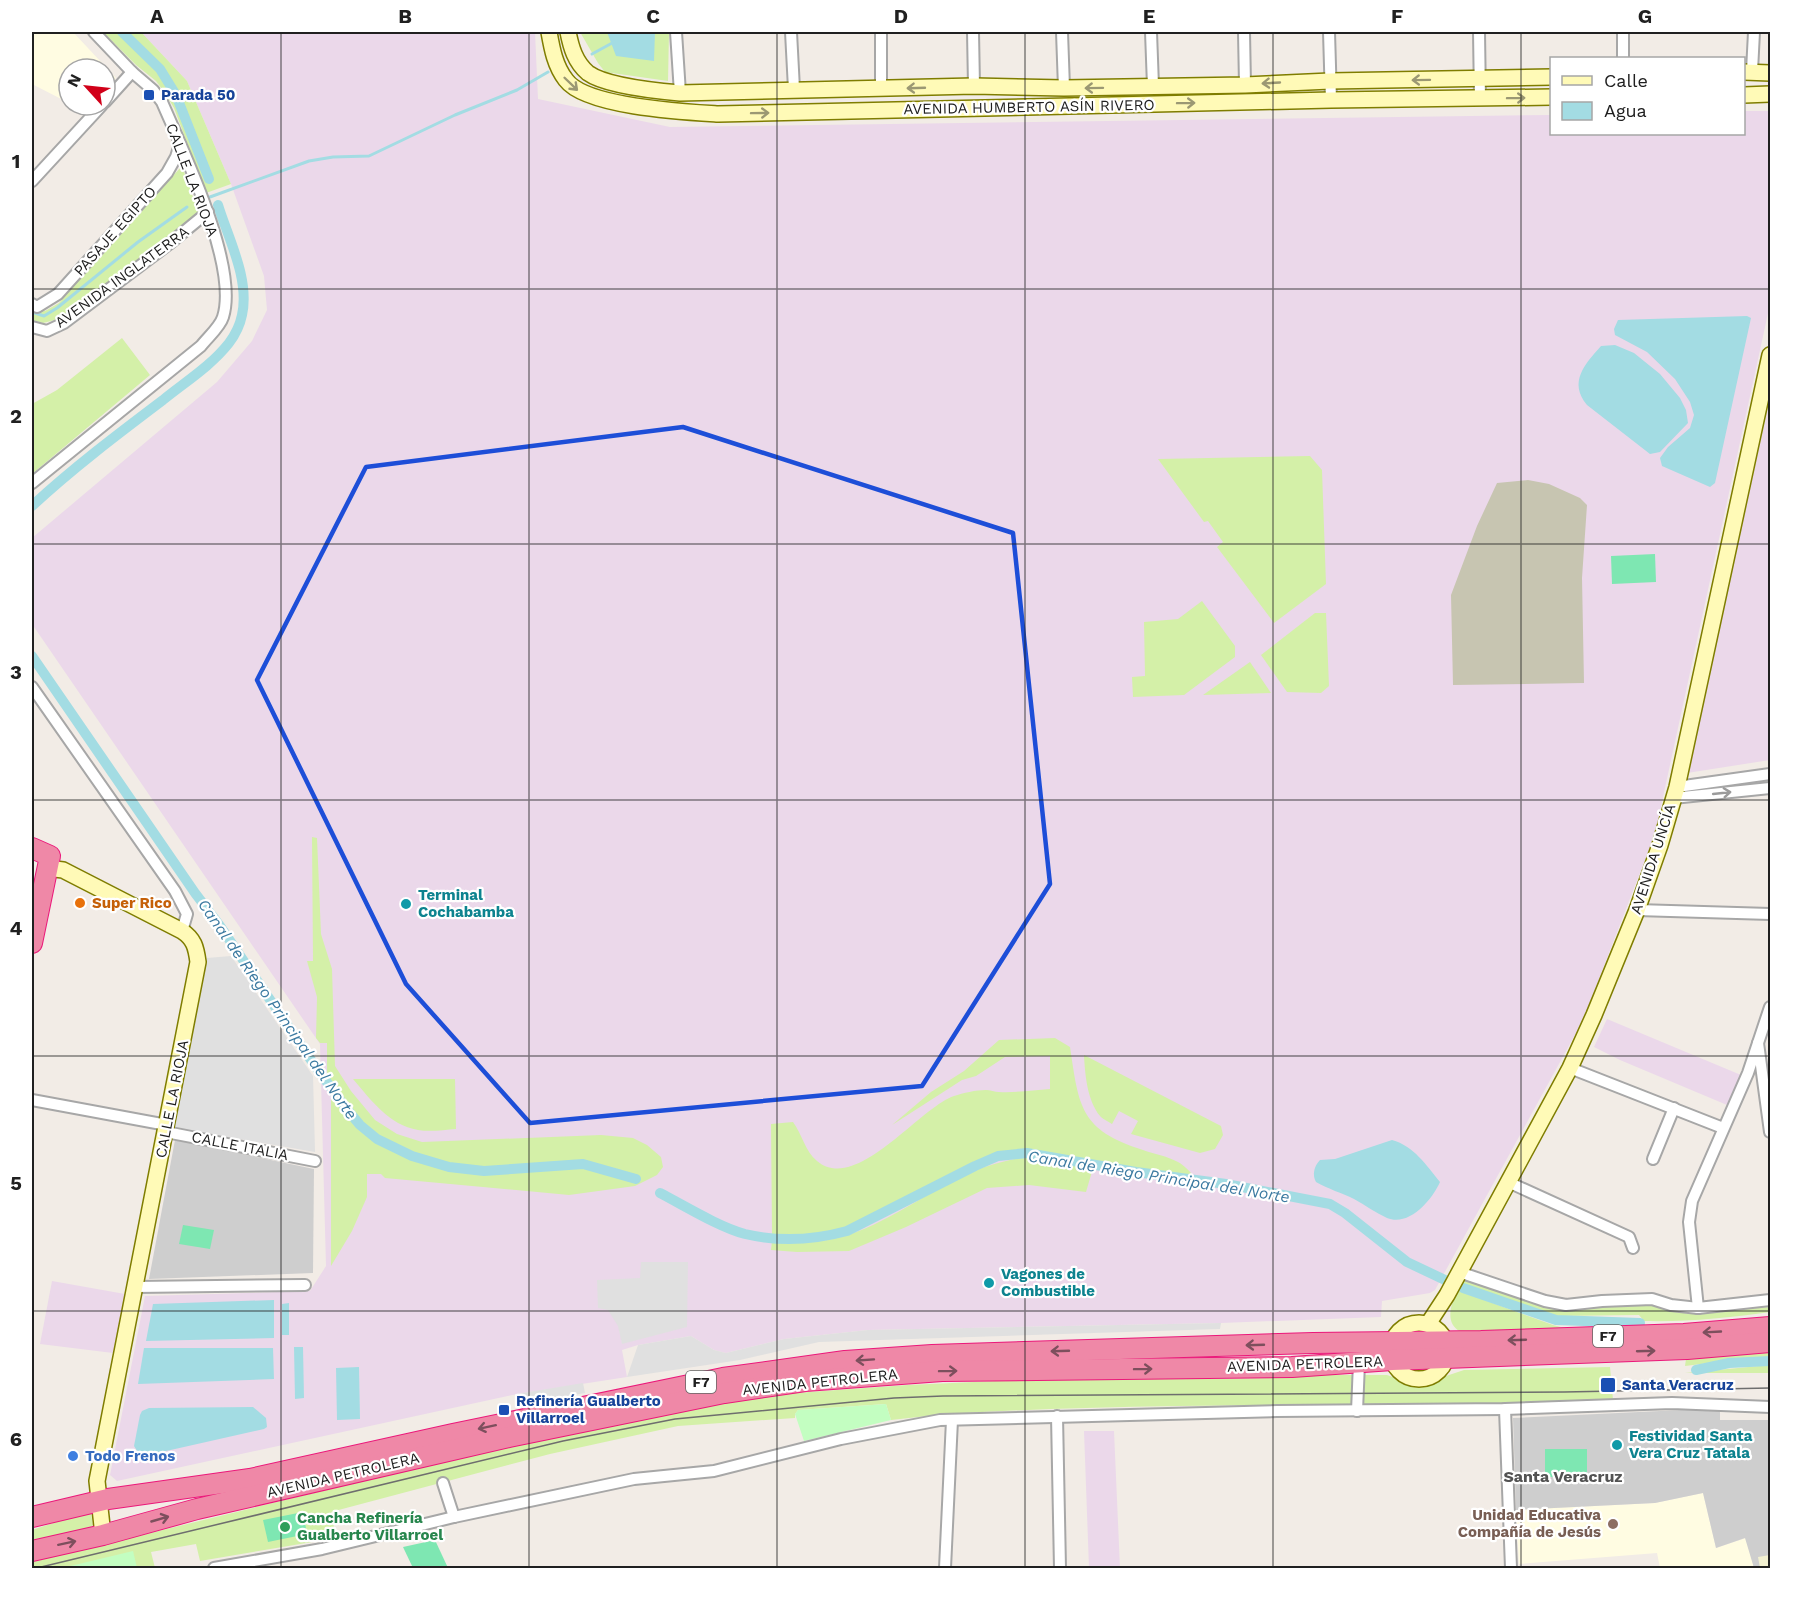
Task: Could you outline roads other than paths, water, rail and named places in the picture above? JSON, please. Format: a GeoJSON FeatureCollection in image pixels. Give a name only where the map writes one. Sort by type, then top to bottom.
{"type":"FeatureCollection","features":[{"type":"Feature","properties":{"kind":"highway"},"geometry":{"type":"LineString","coordinates":[[32,848],[48,864],[32,943]]}},
{"type":"Feature","properties":{"kind":"highway","name":"F7"},"geometry":{"type":"LineString","coordinates":[[1481,1349],[1770,1327]]}},
{"type":"Feature","properties":{"kind":"highway","name":"F7"},"geometry":{"type":"LineString","coordinates":[[1438,1345],[1481,1349],[1688,1349],[1770,1342]]}},
{"type":"Feature","properties":{"kind":"highway","name":"AVENIDA PETROLERA"},"geometry":{"type":"LineString","coordinates":[[32,1517],[99,1501],[250,1479],[723,1378],[845,1361],[933,1355],[1313,1343],[1361,1343],[1398,1351]]}},
{"type":"Feature","properties":{"kind":"highway"},"geometry":{"type":"LineString","coordinates":[[1438,1345],[1481,1349]]}},
{"type":"Feature","properties":{"kind":"highway","name":"AVENIDA PETROLERA"},"geometry":{"type":"LineString","coordinates":[[32,1551],[104,1536],[208,1506],[509,1437],[723,1393],[799,1382],[942,1371],[1292,1367],[1359,1363],[1398,1351],[1438,1345]]}},
{"type":"Feature","properties":{"kind":"street","name":"CALLE LA RIOJA"},"geometry":{"type":"LineString","coordinates":[[32,483],[201,346],[223,319],[226,299],[225,275],[208,212],[162,102],[153,90],[132,72],[94,32]]}},
{"type":"Feature","properties":{"kind":"street","name":"AVENIDA HUMBERTO ASÍN RIVERO"},"geometry":{"type":"LineString","coordinates":[[549,32],[557,65],[566,81],[576,90],[595,97],[671,112],[730,114],[1550,97]]}},
{"type":"Feature","properties":{"kind":"street","name":"AVENIDA HUMBERTO ASÍN RIVERO"},"geometry":{"type":"LineString","coordinates":[[568,32],[578,62],[589,73],[603,80],[680,93],[974,86],[1064,88],[1245,85],[1550,77]]}},
{"type":"Feature","properties":{"kind":"street"},"geometry":{"type":"LineString","coordinates":[[676,32],[680,93]]}},
{"type":"Feature","properties":{"kind":"street"},"geometry":{"type":"LineString","coordinates":[[791,32],[794,89]]}},
{"type":"Feature","properties":{"kind":"street"},"geometry":{"type":"LineString","coordinates":[[880,89],[881,32]]}},
{"type":"Feature","properties":{"kind":"street"},"geometry":{"type":"LineString","coordinates":[[973,32],[974,86]]}},
{"type":"Feature","properties":{"kind":"street"},"geometry":{"type":"LineString","coordinates":[[1062,32],[1064,88]]}},
{"type":"Feature","properties":{"kind":"street"},"geometry":{"type":"LineString","coordinates":[[1151,32],[1153,86]]}},
{"type":"Feature","properties":{"kind":"street"},"geometry":{"type":"LineString","coordinates":[[1244,32],[1245,85]]}},
{"type":"Feature","properties":{"kind":"street"},"geometry":{"type":"LineString","coordinates":[[1329,32],[1331,100]]}},
{"type":"Feature","properties":{"kind":"street"},"geometry":{"type":"LineString","coordinates":[[1479,32],[1480,99]]}},
{"type":"Feature","properties":{"kind":"street"},"geometry":{"type":"LineString","coordinates":[[1623,32],[1623,57]]}},
{"type":"Feature","properties":{"kind":"street"},"geometry":{"type":"LineString","coordinates":[[1754,32],[1748,72],[1770,73]]}},
{"type":"Feature","properties":{"kind":"street"},"geometry":{"type":"LineString","coordinates":[[117,89],[132,72]]}},
{"type":"Feature","properties":{"kind":"street"},"geometry":{"type":"LineString","coordinates":[[1745,94],[1770,94]]}},
{"type":"Feature","properties":{"kind":"street"},"geometry":{"type":"LineString","coordinates":[[32,181],[92,117]]}},
{"type":"Feature","properties":{"kind":"street","name":"PASAJE EGIPTO"},"geometry":{"type":"LineString","coordinates":[[34,305],[58,294],[167,173],[180,144]]}},
{"type":"Feature","properties":{"kind":"street","name":"AVENIDA INGLATERRA"},"geometry":{"type":"LineString","coordinates":[[32,329],[47,331],[64,323],[208,212]]}},
{"type":"Feature","properties":{"kind":"street","name":"AVENIDA UNCÍA"},"geometry":{"type":"LineString","coordinates":[[1438,1345],[1443,1302],[1570,1068],[1637,910],[1660,845],[1675,792],[1770,355]]}},
{"type":"Feature","properties":{"kind":"street"},"geometry":{"type":"LineString","coordinates":[[32,687],[175,891],[187,914],[182,931],[48,864]]}},
{"type":"Feature","properties":{"kind":"street"},"geometry":{"type":"LineString","coordinates":[[32,694],[46,707]]}},
{"type":"Feature","properties":{"kind":"street"},"geometry":{"type":"LineString","coordinates":[[1675,792],[1770,774]]}},
{"type":"Feature","properties":{"kind":"street"},"geometry":{"type":"LineString","coordinates":[[1675,792],[1770,788]]}},
{"type":"Feature","properties":{"kind":"street"},"geometry":{"type":"LineString","coordinates":[[1637,910],[1770,914]]}},
{"type":"Feature","properties":{"kind":"street","name":"CALLE LA RIOJA"},"geometry":{"type":"LineString","coordinates":[[104,1536],[97,1481],[198,962],[192,938],[182,931]]}},
{"type":"Feature","properties":{"kind":"street"},"geometry":{"type":"LineString","coordinates":[[1698,1308],[1689,1222],[1692,1201],[1748,1073],[1770,1007]]}},
{"type":"Feature","properties":{"kind":"street"},"geometry":{"type":"LineString","coordinates":[[1758,1040],[1770,1132]]}},
{"type":"Feature","properties":{"kind":"street"},"geometry":{"type":"LineString","coordinates":[[1570,1068],[1723,1128]]}},
{"type":"Feature","properties":{"kind":"street","name":"CALLE ITALIA"},"geometry":{"type":"LineString","coordinates":[[32,1100],[315,1161]]}},
{"type":"Feature","properties":{"kind":"street"},"geometry":{"type":"LineString","coordinates":[[1653,1159],[1674,1108]]}},
{"type":"Feature","properties":{"kind":"street"},"geometry":{"type":"LineString","coordinates":[[1508,1182],[1629,1237],[1633,1248]]}},
{"type":"Feature","properties":{"kind":"street"},"geometry":{"type":"LineString","coordinates":[[1459,1272],[1545,1301],[1566,1305],[1652,1299],[1671,1305],[1698,1308],[1770,1300]]}},
{"type":"Feature","properties":{"kind":"street"},"geometry":{"type":"LineString","coordinates":[[136,1287],[305,1285]]}},
{"type":"Feature","properties":{"kind":"street"},"geometry":{"type":"LineString","coordinates":[[1398,1351],[1420,1379],[1438,1345]]}},
{"type":"Feature","properties":{"kind":"street"},"geometry":{"type":"LineString","coordinates":[[1357,1411],[1359,1363]]}},
{"type":"Feature","properties":{"kind":"street"},"geometry":{"type":"LineString","coordinates":[[214,1569],[322,1549],[454,1517],[634,1479],[714,1471],[842,1440],[940,1420],[1277,1411],[1505,1409],[1672,1403],[1770,1407]]}},
{"type":"Feature","properties":{"kind":"street"},"geometry":{"type":"LineString","coordinates":[[1505,1409],[1510,1569]]}},
{"type":"Feature","properties":{"kind":"street"},"geometry":{"type":"LineString","coordinates":[[1057,1416],[1060,1569]]}},
{"type":"Feature","properties":{"kind":"street"},"geometry":{"type":"LineString","coordinates":[[945,1569],[952,1420]]}},
{"type":"Feature","properties":{"kind":"street"},"geometry":{"type":"LineString","coordinates":[[443,1483],[454,1517]]}},
{"type":"Feature","properties":{"kind":"water"},"geometry":{"type":"Polygon","coordinates":[[[607,32],[655,32],[654,61],[616,56],[607,32]]]}},
{"type":"Feature","properties":{"kind":"water"},"geometry":{"type":"Polygon","coordinates":[[[1747,316],[1751,318],[1715,483],[1710,487],[1662,466],[1660,458],[1668,447],[1690,428],[1694,415],[1690,402],[1675,379],[1647,352],[1615,335],[1614,329],[1618,320],[1747,316]]]}},
{"type":"Feature","properties":{"kind":"water"},"geometry":{"type":"Polygon","coordinates":[[[1615,345],[1634,353],[1660,374],[1680,398],[1686,410],[1688,423],[1660,452],[1650,454],[1587,405],[1581,397],[1579,381],[1589,360],[1601,346],[1615,345]]]}},
{"type":"Feature","properties":{"kind":"water"},"geometry":{"type":"Polygon","coordinates":[[[1392,1140],[1413,1151],[1440,1182],[1426,1204],[1411,1215],[1395,1220],[1387,1218],[1354,1199],[1316,1182],[1314,1171],[1320,1160],[1335,1159],[1392,1140]]]}},
{"type":"Feature","properties":{"kind":"water"},"geometry":{"type":"Polygon","coordinates":[[[274,1300],[274,1338],[146,1341],[153,1304],[274,1300]]]}},
{"type":"Feature","properties":{"kind":"water"},"geometry":{"type":"Polygon","coordinates":[[[289,1303],[289,1335],[282,1335],[282,1304],[289,1303]]]}},
{"type":"Feature","properties":{"kind":"water"},"geometry":{"type":"Polygon","coordinates":[[[294,1347],[303,1347],[304,1398],[295,1399],[294,1347]]]}},
{"type":"Feature","properties":{"kind":"water"},"geometry":{"type":"Polygon","coordinates":[[[144,1348],[273,1348],[274,1379],[138,1384],[144,1348]]]}},
{"type":"Feature","properties":{"kind":"water"},"geometry":{"type":"Polygon","coordinates":[[[359,1367],[360,1419],[337,1420],[336,1368],[359,1367]]]}},
{"type":"Feature","properties":{"kind":"water"},"geometry":{"type":"Polygon","coordinates":[[[253,1407],[266,1418],[267,1427],[264,1429],[144,1456],[139,1454],[134,1446],[140,1415],[142,1411],[149,1408],[253,1407]]]}},
{"type":"Feature","properties":{"kind":"waterway","name":"Canal de Riego Principal del Norte"},"geometry":{"type":"LineString","coordinates":[[122,32],[160,69],[176,95],[209,179]]}},
{"type":"Feature","properties":{"kind":"waterway"},"geometry":{"type":"LineString","coordinates":[[592,54],[614,42]]}},
{"type":"Feature","properties":{"kind":"waterway"},"geometry":{"type":"LineString","coordinates":[[210,197],[309,161],[333,157],[369,156],[455,115],[517,90],[548,72]]}},
{"type":"Feature","properties":{"kind":"waterway","name":"Canal de Riego Principal del Norte"},"geometry":{"type":"LineString","coordinates":[[32,506],[96,451],[206,366],[233,337],[242,315],[243,287],[237,259],[218,205]]}},
{"type":"Feature","properties":{"kind":"waterway"},"geometry":{"type":"LineString","coordinates":[[32,312],[44,316],[57,308],[138,242],[187,207]]}},
{"type":"Feature","properties":{"kind":"waterway","name":"Canal de Riego Principal del Norte"},"geometry":{"type":"LineString","coordinates":[[32,656],[313,1063],[360,1125],[377,1139],[412,1156],[449,1167],[484,1171],[583,1164],[636,1179]]}},
{"type":"Feature","properties":{"kind":"waterway","name":"Canal de Riego Principal del Norte"},"geometry":{"type":"LineString","coordinates":[[660,1193],[735,1231],[758,1237],[809,1238],[847,1231],[998,1156],[1027,1153],[1136,1172],[1226,1184],[1330,1204],[1345,1213],[1407,1262],[1445,1280]]}},
{"type":"Feature","properties":{"kind":"waterway","name":"Canal de Riego Principal del Norte"},"geometry":{"type":"LineString","coordinates":[[1463,1288],[1556,1320],[1640,1323]]}},
{"type":"Feature","properties":{"kind":"waterway","name":"Canal de Riego Principal del Norte"},"geometry":{"type":"LineString","coordinates":[[1696,1370],[1729,1363],[1770,1361]]}},
{"type":"Feature","properties":{"kind":"tram line"},"geometry":{"type":"LineString","coordinates":[[37,1568],[563,1441],[675,1419],[894,1398],[943,1396],[1564,1392],[1770,1388]]}},
{"type":"Feature","properties":{"kind":"place","name":"Parada 50"},"geometry":{"type":"Point","coordinates":[149,95]}},
{"type":"Feature","properties":{"kind":"place","name":"Super Rico"},"geometry":{"type":"Point","coordinates":[80,903]}},
{"type":"Feature","properties":{"kind":"place","name":"Terminal Cochabamba"},"geometry":{"type":"Point","coordinates":[406,904]}},
{"type":"Feature","properties":{"kind":"place","name":"Vagones de Combustible"},"geometry":{"type":"Point","coordinates":[989,1283]}},
{"type":"Feature","properties":{"kind":"place","name":"Santa Veracruz"},"geometry":{"type":"Point","coordinates":[1608,1385]}},
{"type":"Feature","properties":{"kind":"place","name":"Refinería Gualberto Villarroel"},"geometry":{"type":"Point","coordinates":[504,1410]}},
{"type":"Feature","properties":{"kind":"place","name":"Festividad Santa Vera Cruz Tatala"},"geometry":{"type":"Point","coordinates":[1617,1445]}},
{"type":"Feature","properties":{"kind":"place","name":"Todo Frenos"},"geometry":{"type":"Point","coordinates":[73,1456]}},
{"type":"Feature","properties":{"kind":"place","name":"Unidad Educativa Compañía de Jesús"},"geometry":{"type":"Point","coordinates":[1613,1524]}},
{"type":"Feature","properties":{"kind":"place","name":"Cancha Refinería Gualberto Villarroel"},"geometry":{"type":"Point","coordinates":[285,1527]}},
{"type":"Feature","properties":{"kind":"district","name":"Santa Veracruz"},"geometry":{"type":"Point","coordinates":[1563,1476]}}]}
